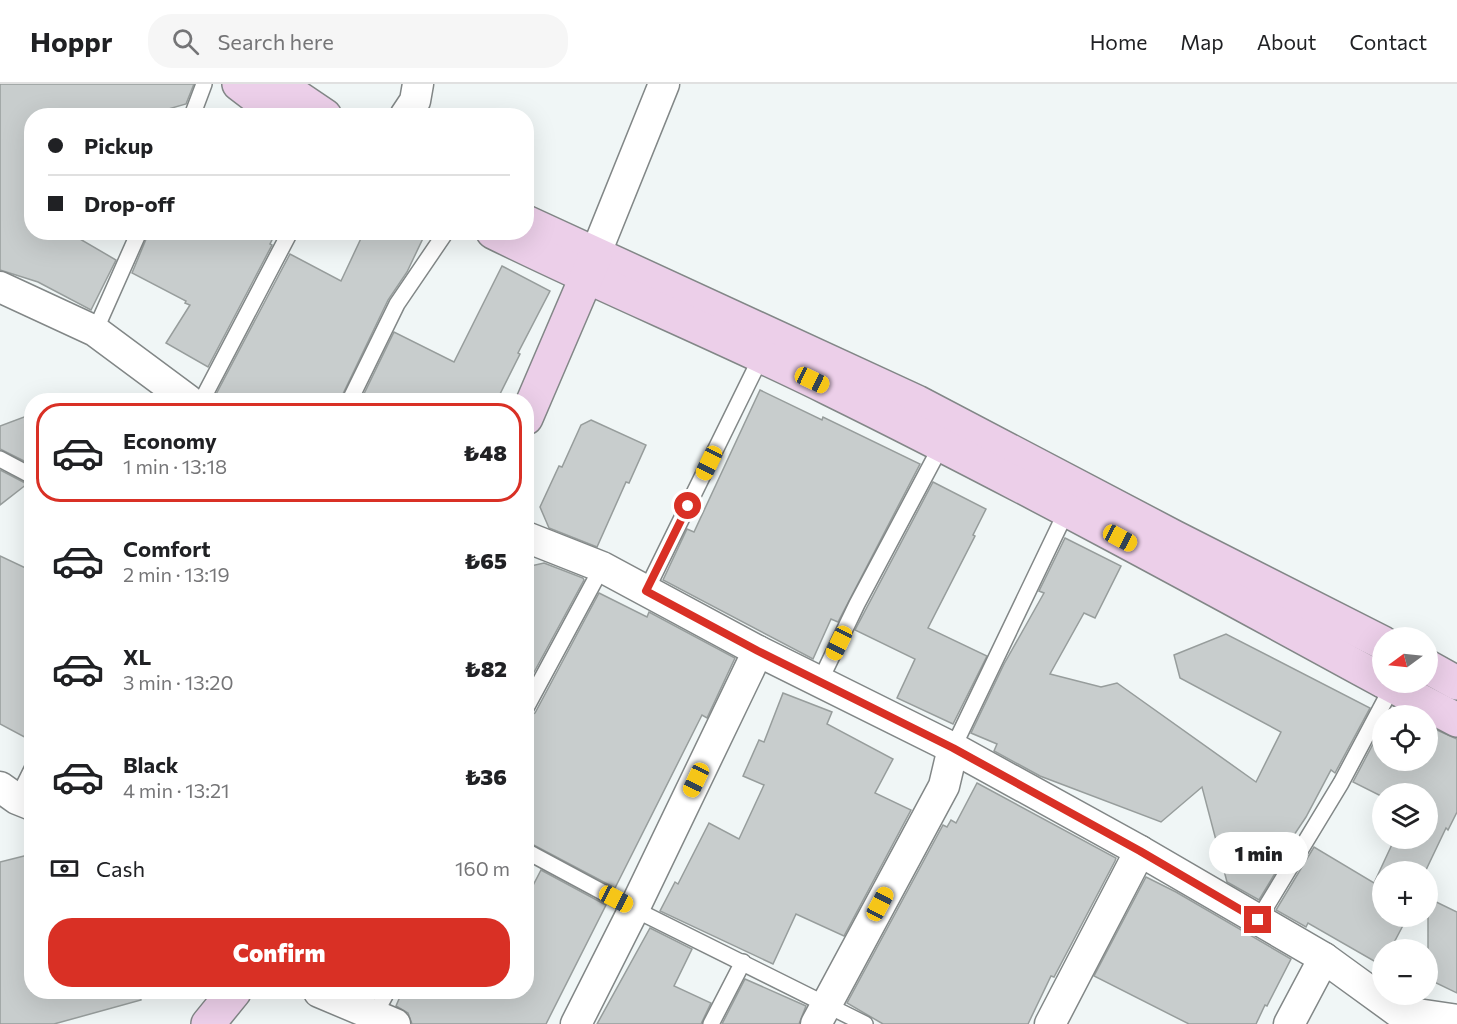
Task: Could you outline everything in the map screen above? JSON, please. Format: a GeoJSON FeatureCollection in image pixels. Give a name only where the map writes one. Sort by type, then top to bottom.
{"type":"FeatureCollection","features":[{"type":"Feature","properties":{"kind":"main road"},"geometry":{"type":"LineString","coordinates":[[239,84],[270,108]]}},
{"type":"Feature","properties":{"kind":"main road"},"geometry":{"type":"LineString","coordinates":[[278,84],[313,108]]}},
{"type":"Feature","properties":{"kind":"main road"},"geometry":{"type":"LineString","coordinates":[[534,228],[591,267],[761,357],[829,388],[1156,556],[1372,676]]}},
{"type":"Feature","properties":{"kind":"main road"},"geometry":{"type":"LineString","coordinates":[[515,240],[591,267],[917,402],[1372,637]]}},
{"type":"Feature","properties":{"kind":"main road"},"geometry":{"type":"LineString","coordinates":[[534,399],[591,267]]}},
{"type":"Feature","properties":{"kind":"main road"},"geometry":{"type":"LineString","coordinates":[[1438,673],[1457,683]]}},
{"type":"Feature","properties":{"kind":"main road"},"geometry":{"type":"LineString","coordinates":[[1404,693],[1457,720]]}},
{"type":"Feature","properties":{"kind":"main road"},"geometry":{"type":"LineString","coordinates":[[208,1024],[228,999]]}},
{"type":"Feature","properties":{"kind":"street"},"geometry":{"type":"LineString","coordinates":[[410,108],[418,84]]}},
{"type":"Feature","properties":{"kind":"street"},"geometry":{"type":"LineString","coordinates":[[591,267],[664,84]]}},
{"type":"Feature","properties":{"kind":"street"},"geometry":{"type":"LineString","coordinates":[[0,287],[94,331],[178,393]]}},
{"type":"Feature","properties":{"kind":"street"},"geometry":{"type":"LineString","coordinates":[[534,540],[602,567],[758,651],[953,748],[1140,851],[1324,958],[1397,1011],[1457,1020]]}},
{"type":"Feature","properties":{"kind":"street"},"geometry":{"type":"LineString","coordinates":[[576,1024],[758,651]]}},
{"type":"Feature","properties":{"kind":"street"},"geometry":{"type":"LineString","coordinates":[[821,1014],[944,786],[953,748]]}},
{"type":"Feature","properties":{"kind":"street"},"geometry":{"type":"LineString","coordinates":[[1050,1024],[1140,851]]}},
{"type":"Feature","properties":{"kind":"street"},"geometry":{"type":"LineString","coordinates":[[1289,1024],[1324,958]]}},
{"type":"Feature","properties":{"kind":"street"},"geometry":{"type":"LineString","coordinates":[[345,999],[385,1010]]}},
{"type":"Feature","properties":{"kind":"lane"},"geometry":{"type":"LineString","coordinates":[[195,108],[204,84]]}},
{"type":"Feature","properties":{"kind":"lane"},"geometry":{"type":"LineString","coordinates":[[94,331],[135,240]]}},
{"type":"Feature","properties":{"kind":"lane"},"geometry":{"type":"LineString","coordinates":[[206,393],[286,240]]}},
{"type":"Feature","properties":{"kind":"lane"},"geometry":{"type":"LineString","coordinates":[[353,393],[397,304],[441,240]]}},
{"type":"Feature","properties":{"kind":"lane"},"geometry":{"type":"LineString","coordinates":[[646,591],[761,357]]}},
{"type":"Feature","properties":{"kind":"lane"},"geometry":{"type":"LineString","coordinates":[[820,681],[857,604],[941,446]]}},
{"type":"Feature","properties":{"kind":"lane"},"geometry":{"type":"LineString","coordinates":[[0,459],[24,472]]}},
{"type":"Feature","properties":{"kind":"lane"},"geometry":{"type":"LineString","coordinates":[[953,748],[1067,510]]}},
{"type":"Feature","properties":{"kind":"lane"},"geometry":{"type":"LineString","coordinates":[[534,693],[602,567]]}},
{"type":"Feature","properties":{"kind":"lane"},"geometry":{"type":"LineString","coordinates":[[1258,920],[1341,783],[1383,693]]}},
{"type":"Feature","properties":{"kind":"lane"},"geometry":{"type":"LineString","coordinates":[[16,797],[24,783]]}},
{"type":"Feature","properties":{"kind":"lane"},"geometry":{"type":"LineString","coordinates":[[534,855],[634,909],[743,962],[821,1014],[865,1024]]}},
{"type":"Feature","properties":{"kind":"lane"},"geometry":{"type":"LineString","coordinates":[[711,1024],[743,962]]}},
{"type":"Feature","properties":{"kind":"building"},"geometry":{"type":"Polygon","coordinates":[[[0,84],[194,84],[186,104],[172,108],[24,108],[24,240],[82,240],[116,260],[91,310],[38,282],[0,270],[0,84]]]}},
{"type":"Feature","properties":{"kind":"building"},"geometry":{"type":"Polygon","coordinates":[[[146,240],[272,240],[270,244],[272,245],[208,367],[166,343],[190,305],[132,273],[146,240]]]}},
{"type":"Feature","properties":{"kind":"building"},"geometry":{"type":"Polygon","coordinates":[[[360,240],[422,240],[407,272],[388,300],[343,393],[217,393],[290,254],[341,281],[360,240]]]}},
{"type":"Feature","properties":{"kind":"building"},"geometry":{"type":"Polygon","coordinates":[[[502,266],[550,291],[500,393],[364,393],[394,332],[454,362],[502,266]]]}},
{"type":"Feature","properties":{"kind":"building"},"geometry":{"type":"Polygon","coordinates":[[[760,390],[822,420],[823,417],[920,464],[838,622],[831,619],[813,659],[663,580],[687,529],[694,532],[760,390]]]}},
{"type":"Feature","properties":{"kind":"building"},"geometry":{"type":"Polygon","coordinates":[[[24,417],[24,461],[0,449],[0,426],[24,417]]]}},
{"type":"Feature","properties":{"kind":"building"},"geometry":{"type":"Polygon","coordinates":[[[591,420],[646,445],[629,483],[626,482],[597,547],[549,528],[540,507],[581,425],[591,420]]]}},
{"type":"Feature","properties":{"kind":"building"},"geometry":{"type":"Polygon","coordinates":[[[0,470],[24,482],[24,486],[0,505],[0,470]]]}},
{"type":"Feature","properties":{"kind":"building"},"geometry":{"type":"Polygon","coordinates":[[[933,482],[986,509],[973,535],[975,536],[928,628],[987,656],[953,724],[897,698],[915,659],[855,630],[933,482]]]}},
{"type":"Feature","properties":{"kind":"building"},"geometry":{"type":"Polygon","coordinates":[[[1065,538],[1121,566],[1095,618],[1084,613],[1050,674],[1101,687],[1117,683],[1256,782],[1281,732],[1180,678],[1174,655],[1226,634],[1370,708],[1335,773],[1331,770],[1294,835],[1297,837],[1259,900],[1227,882],[1202,787],[1161,822],[1040,776],[994,751],[997,744],[971,733],[1004,664],[1044,593],[1039,591],[1065,538]]]}},
{"type":"Feature","properties":{"kind":"building"},"geometry":{"type":"Polygon","coordinates":[[[0,556],[24,567],[24,737],[0,724],[0,556]]]}},
{"type":"Feature","properties":{"kind":"building"},"geometry":{"type":"Polygon","coordinates":[[[544,563],[584,580],[534,672],[534,565],[544,563]]]}},
{"type":"Feature","properties":{"kind":"building"},"geometry":{"type":"Polygon","coordinates":[[[599,593],[647,617],[649,612],[735,658],[707,718],[702,715],[615,888],[534,845],[535,713],[599,593]]]}},
{"type":"Feature","properties":{"kind":"building"},"geometry":{"type":"Polygon","coordinates":[[[783,693],[832,712],[827,724],[893,759],[875,793],[911,810],[844,936],[796,914],[773,964],[660,911],[675,882],[678,884],[709,823],[739,839],[764,785],[743,776],[759,740],[764,742],[783,693]]]}},
{"type":"Feature","properties":{"kind":"building"},"geometry":{"type":"Polygon","coordinates":[[[1438,730],[1457,739],[1457,812],[1438,845],[1438,783],[1372,783],[1372,792],[1353,782],[1372,746],[1372,771],[1438,771],[1438,730]]]}},
{"type":"Feature","properties":{"kind":"building"},"geometry":{"type":"Polygon","coordinates":[[[977,783],[1116,858],[1115,861],[1054,977],[1051,976],[1028,1024],[883,1024],[847,1003],[943,825],[947,827],[951,820],[956,823],[977,783]]]}},
{"type":"Feature","properties":{"kind":"building"},"geometry":{"type":"Polygon","coordinates":[[[1314,847],[1372,882],[1372,927],[1402,927],[1396,939],[1372,939],[1372,960],[1308,923],[1306,927],[1276,910],[1314,847]]]}},
{"type":"Feature","properties":{"kind":"building"},"geometry":{"type":"Polygon","coordinates":[[[1390,849],[1436,849],[1430,861],[1384,861],[1390,849]]]}},
{"type":"Feature","properties":{"kind":"building"},"geometry":{"type":"Polygon","coordinates":[[[24,856],[24,999],[141,1000],[54,1024],[0,1024],[0,862],[24,856]]]}},
{"type":"Feature","properties":{"kind":"building"},"geometry":{"type":"Polygon","coordinates":[[[541,870],[606,905],[546,1024],[412,1024],[408,1013],[396,1006],[399,999],[534,999],[534,884],[541,870]]]}},
{"type":"Feature","properties":{"kind":"building"},"geometry":{"type":"Polygon","coordinates":[[[1146,877],[1291,959],[1256,1024],[1189,1024],[1094,976],[1146,877]]]}},
{"type":"Feature","properties":{"kind":"building"},"geometry":{"type":"Polygon","coordinates":[[[1438,903],[1457,912],[1457,993],[1438,984],[1438,939],[1428,939],[1428,927],[1438,927],[1438,903]]]}},
{"type":"Feature","properties":{"kind":"building"},"geometry":{"type":"Polygon","coordinates":[[[650,928],[692,949],[674,986],[711,1003],[701,1024],[597,1024],[650,928]]]}},
{"type":"Feature","properties":{"kind":"building"},"geometry":{"type":"Polygon","coordinates":[[[745,979],[806,1006],[799,1024],[722,1024],[745,979]]]}},
{"type":"Feature","properties":{"kind":"route"},"geometry":{"type":"LineString","coordinates":[[688,506],[646,591],[758,651],[953,748],[1140,851],[1258,920]]}}]}
